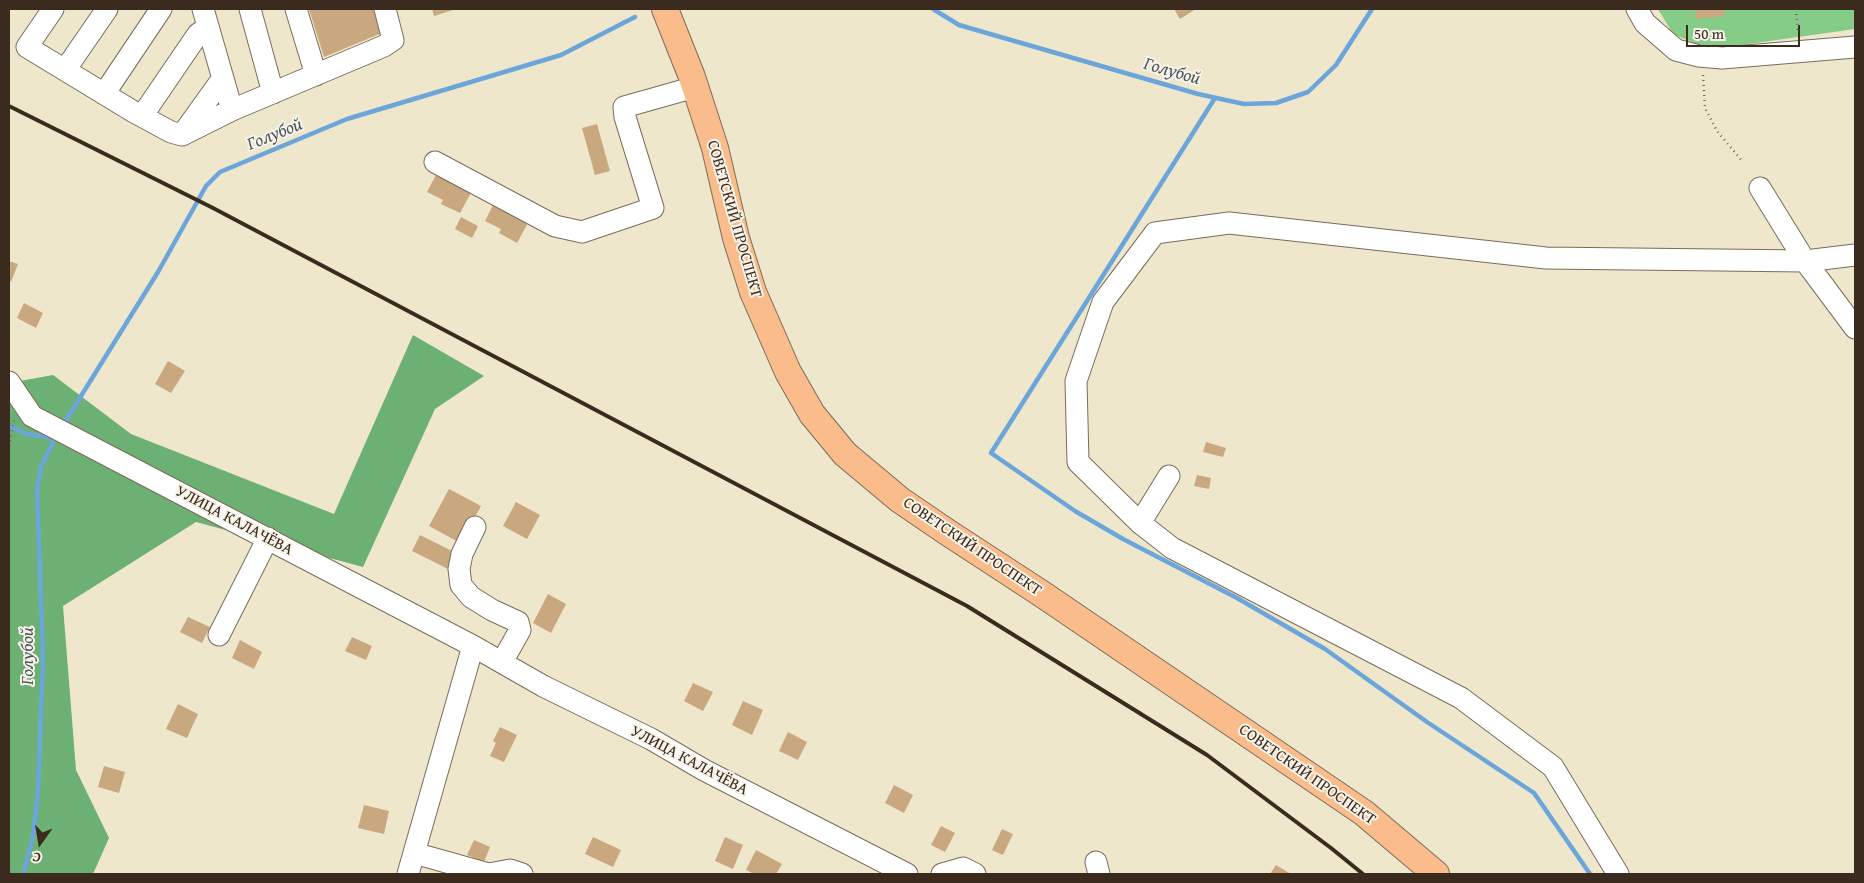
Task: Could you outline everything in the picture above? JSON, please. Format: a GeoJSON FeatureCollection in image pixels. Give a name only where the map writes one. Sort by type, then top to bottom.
{"type":"FeatureCollection","features":[{"type":"Feature","properties":{"kind":"main road","name":"СОВЕТСКИЙ ПРОСПЕКТ"},"geometry":{"type":"LineString","coordinates":[[665,9],[693,82],[715,148],[736,238],[753,292],[788,372],[812,414],[845,454],[900,500],[946,532],[1050,599],[1364,813],[1436,874]]}},
{"type":"Feature","properties":{"kind":"main road","name":"СОВЕТСКИЙ ПРОСПЕКТ"},"geometry":{"type":"LineString","coordinates":[[675,9],[693,82]]}},
{"type":"Feature","properties":{"kind":"street"},"geometry":{"type":"LineString","coordinates":[[53,9],[28,47],[142,116],[171,132],[182,135],[232,110],[384,46],[393,40],[385,9]]}},
{"type":"Feature","properties":{"kind":"street"},"geometry":{"type":"LineString","coordinates":[[65,70],[107,9]]}},
{"type":"Feature","properties":{"kind":"street"},"geometry":{"type":"LineString","coordinates":[[104,94],[160,9]]}},
{"type":"Feature","properties":{"kind":"street"},"geometry":{"type":"LineString","coordinates":[[250,9],[273,92]]}},
{"type":"Feature","properties":{"kind":"street"},"geometry":{"type":"LineString","coordinates":[[296,9],[316,75]]}},
{"type":"Feature","properties":{"kind":"street"},"geometry":{"type":"LineString","coordinates":[[1637,9],[1645,23],[1676,50],[1699,56],[1722,58],[1855,47]]}},
{"type":"Feature","properties":{"kind":"street"},"geometry":{"type":"LineString","coordinates":[[142,116],[198,34],[205,18]]}},
{"type":"Feature","properties":{"kind":"street"},"geometry":{"type":"LineString","coordinates":[[205,18],[232,110]]}},
{"type":"Feature","properties":{"kind":"street"},"geometry":{"type":"LineString","coordinates":[[182,135],[222,78]]}},
{"type":"Feature","properties":{"kind":"street"},"geometry":{"type":"LineString","coordinates":[[435,162],[555,226],[582,232],[653,208],[625,117],[624,107],[693,82]]}},
{"type":"Feature","properties":{"kind":"street"},"geometry":{"type":"LineString","coordinates":[[1760,188],[1805,261],[1855,328]]}},
{"type":"Feature","properties":{"kind":"street"},"geometry":{"type":"LineString","coordinates":[[1618,874],[1553,767],[1461,698],[1172,548],[1140,523],[1078,462],[1076,381],[1103,302],[1155,233],[1229,223],[1546,258],[1805,261],[1855,255]]}},
{"type":"Feature","properties":{"kind":"street","name":"УЛИЦА КАЛАЧЁВА"},"geometry":{"type":"LineString","coordinates":[[9,382],[32,416],[268,538],[502,662],[543,686],[651,739],[704,770],[907,874]]}},
{"type":"Feature","properties":{"kind":"street"},"geometry":{"type":"LineString","coordinates":[[1140,523],[1169,476]]}},
{"type":"Feature","properties":{"kind":"street"},"geometry":{"type":"LineString","coordinates":[[475,527],[462,554],[459,569],[462,585],[471,597],[492,610],[518,622],[520,630],[502,662]]}},
{"type":"Feature","properties":{"kind":"street"},"geometry":{"type":"LineString","coordinates":[[219,635],[268,538]]}},
{"type":"Feature","properties":{"kind":"street"},"geometry":{"type":"LineString","coordinates":[[408,874],[472,646]]}},
{"type":"Feature","properties":{"kind":"street"},"geometry":{"type":"LineString","coordinates":[[414,853],[489,874],[510,870],[522,874]]}},
{"type":"Feature","properties":{"kind":"street"},"geometry":{"type":"LineString","coordinates":[[942,874],[963,868],[975,874]]}},
{"type":"Feature","properties":{"kind":"path"},"geometry":{"type":"LineString","coordinates":[[1796,9],[1798,52]]}},
{"type":"Feature","properties":{"kind":"path"},"geometry":{"type":"LineString","coordinates":[[1699,56],[1703,76],[1705,108],[1717,131],[1743,162]]}},
{"type":"Feature","properties":{"kind":"green space"},"geometry":{"type":"Polygon","coordinates":[[[1658,9],[1855,9],[1855,29],[1727,47],[1696,44],[1673,34],[1658,9]]]}},
{"type":"Feature","properties":{"kind":"green space"},"geometry":{"type":"Polygon","coordinates":[[[413,335],[484,376],[435,409],[363,567],[196,522],[63,606],[76,770],[109,838],[93,874],[9,874],[9,383],[53,375],[131,434],[334,514],[413,335]]]}},
{"type":"Feature","properties":{"kind":"building"},"geometry":{"type":"Polygon","coordinates":[[[309,9],[376,9],[382,33],[324,57],[309,9]]]}},
{"type":"Feature","properties":{"kind":"building"},"geometry":{"type":"Polygon","coordinates":[[[432,9],[456,9],[434,16],[432,9]]]}},
{"type":"Feature","properties":{"kind":"building"},"geometry":{"type":"Polygon","coordinates":[[[1174,9],[1196,9],[1180,19],[1174,9]]]}},
{"type":"Feature","properties":{"kind":"building"},"geometry":{"type":"Polygon","coordinates":[[[1695,9],[1724,9],[1724,16],[1696,19],[1695,9]]]}},
{"type":"Feature","properties":{"kind":"building"},"geometry":{"type":"Polygon","coordinates":[[[597,124],[610,171],[595,175],[582,128],[597,124]]]}},
{"type":"Feature","properties":{"kind":"building"},"geometry":{"type":"Polygon","coordinates":[[[438,171],[473,189],[460,213],[441,204],[443,200],[427,192],[438,171]]]}},
{"type":"Feature","properties":{"kind":"building"},"geometry":{"type":"Polygon","coordinates":[[[495,201],[530,219],[517,243],[499,233],[501,229],[485,221],[495,201]]]}},
{"type":"Feature","properties":{"kind":"building"},"geometry":{"type":"Polygon","coordinates":[[[461,217],[478,226],[472,238],[455,229],[461,217]]]}},
{"type":"Feature","properties":{"kind":"building"},"geometry":{"type":"Polygon","coordinates":[[[9,261],[18,264],[11,282],[9,281],[9,261]]]}},
{"type":"Feature","properties":{"kind":"building"},"geometry":{"type":"Polygon","coordinates":[[[24,303],[43,313],[36,328],[17,318],[24,303]]]}},
{"type":"Feature","properties":{"kind":"building"},"geometry":{"type":"Polygon","coordinates":[[[168,361],[185,371],[171,393],[155,384],[168,361]]]}},
{"type":"Feature","properties":{"kind":"building"},"geometry":{"type":"Polygon","coordinates":[[[1206,442],[1226,448],[1223,457],[1203,452],[1206,442]]]}},
{"type":"Feature","properties":{"kind":"building"},"geometry":{"type":"Polygon","coordinates":[[[1197,475],[1211,478],[1209,489],[1194,486],[1197,475]]]}},
{"type":"Feature","properties":{"kind":"building"},"geometry":{"type":"Polygon","coordinates":[[[449,489],[481,506],[460,543],[429,526],[449,489]]]}},
{"type":"Feature","properties":{"kind":"building"},"geometry":{"type":"Polygon","coordinates":[[[516,502],[540,515],[527,539],[503,526],[516,502]]]}},
{"type":"Feature","properties":{"kind":"building"},"geometry":{"type":"Polygon","coordinates":[[[420,535],[456,553],[448,569],[412,551],[420,535]]]}},
{"type":"Feature","properties":{"kind":"building"},"geometry":{"type":"Polygon","coordinates":[[[548,594],[566,604],[551,633],[533,623],[548,594]]]}},
{"type":"Feature","properties":{"kind":"building"},"geometry":{"type":"Polygon","coordinates":[[[188,617],[210,627],[202,643],[180,632],[188,617]]]}},
{"type":"Feature","properties":{"kind":"building"},"geometry":{"type":"Polygon","coordinates":[[[352,637],[372,646],[366,660],[345,651],[352,637]]]}},
{"type":"Feature","properties":{"kind":"building"},"geometry":{"type":"Polygon","coordinates":[[[240,640],[262,652],[254,669],[232,658],[240,640]]]}},
{"type":"Feature","properties":{"kind":"building"},"geometry":{"type":"Polygon","coordinates":[[[693,683],[713,692],[703,711],[684,701],[693,683]]]}},
{"type":"Feature","properties":{"kind":"building"},"geometry":{"type":"Polygon","coordinates":[[[743,701],[763,710],[752,735],[732,725],[743,701]]]}},
{"type":"Feature","properties":{"kind":"building"},"geometry":{"type":"Polygon","coordinates":[[[178,704],[198,714],[187,738],[166,729],[178,704]]]}},
{"type":"Feature","properties":{"kind":"building"},"geometry":{"type":"Polygon","coordinates":[[[500,727],[517,735],[504,762],[490,756],[496,743],[493,741],[500,727]]]}},
{"type":"Feature","properties":{"kind":"building"},"geometry":{"type":"Polygon","coordinates":[[[788,732],[807,742],[798,760],[779,751],[788,732]]]}},
{"type":"Feature","properties":{"kind":"building"},"geometry":{"type":"Polygon","coordinates":[[[104,766],[125,772],[119,793],[98,787],[104,766]]]}},
{"type":"Feature","properties":{"kind":"building"},"geometry":{"type":"Polygon","coordinates":[[[894,785],[913,795],[904,813],[885,803],[894,785]]]}},
{"type":"Feature","properties":{"kind":"building"},"geometry":{"type":"Polygon","coordinates":[[[364,805],[389,811],[384,834],[358,828],[364,805]]]}},
{"type":"Feature","properties":{"kind":"building"},"geometry":{"type":"Polygon","coordinates":[[[941,826],[955,833],[945,852],[931,845],[941,826]]]}},
{"type":"Feature","properties":{"kind":"building"},"geometry":{"type":"Polygon","coordinates":[[[1002,829],[1013,834],[1003,855],[992,850],[1002,829]]]}},
{"type":"Feature","properties":{"kind":"building"},"geometry":{"type":"Polygon","coordinates":[[[593,837],[621,850],[613,867],[585,854],[593,837]]]}},
{"type":"Feature","properties":{"kind":"building"},"geometry":{"type":"Polygon","coordinates":[[[725,837],[743,845],[733,869],[715,861],[725,837]]]}},
{"type":"Feature","properties":{"kind":"building"},"geometry":{"type":"Polygon","coordinates":[[[474,840],[490,847],[484,862],[467,855],[474,840]]]}},
{"type":"Feature","properties":{"kind":"building"},"geometry":{"type":"Polygon","coordinates":[[[756,850],[782,864],[776,874],[754,874],[746,870],[756,850]]]}},
{"type":"Feature","properties":{"kind":"building"},"geometry":{"type":"Polygon","coordinates":[[[1276,865],[1291,874],[1270,874],[1276,865]]]}},
{"type":"Feature","properties":{"kind":"waterway","name":"Голубой"},"geometry":{"type":"LineString","coordinates":[[933,9],[959,25],[1198,94],[1244,104],[1276,103],[1308,92],[1336,65],[1372,9]]}},
{"type":"Feature","properties":{"kind":"waterway","name":"Голубой"},"geometry":{"type":"LineString","coordinates":[[63,425],[158,272],[206,186],[220,172],[347,119],[561,55],[635,17]]}},
{"type":"Feature","properties":{"kind":"waterway"},"geometry":{"type":"LineString","coordinates":[[1215,98],[991,453],[1075,511],[1123,539],[1237,598],[1325,649],[1427,722],[1534,793],[1590,874]]}},
{"type":"Feature","properties":{"kind":"waterway","name":"Голубой"},"geometry":{"type":"LineString","coordinates":[[9,426],[27,434],[54,438]]}},
{"type":"Feature","properties":{"kind":"waterway","name":"Голубой"},"geometry":{"type":"LineString","coordinates":[[23,874],[33,837],[38,791],[43,657],[37,489],[41,467],[56,436]]}},
{"type":"Feature","properties":{"kind":"railway"},"geometry":{"type":"LineString","coordinates":[[9,106],[213,208],[967,606],[1207,755],[1363,874]]}}]}
